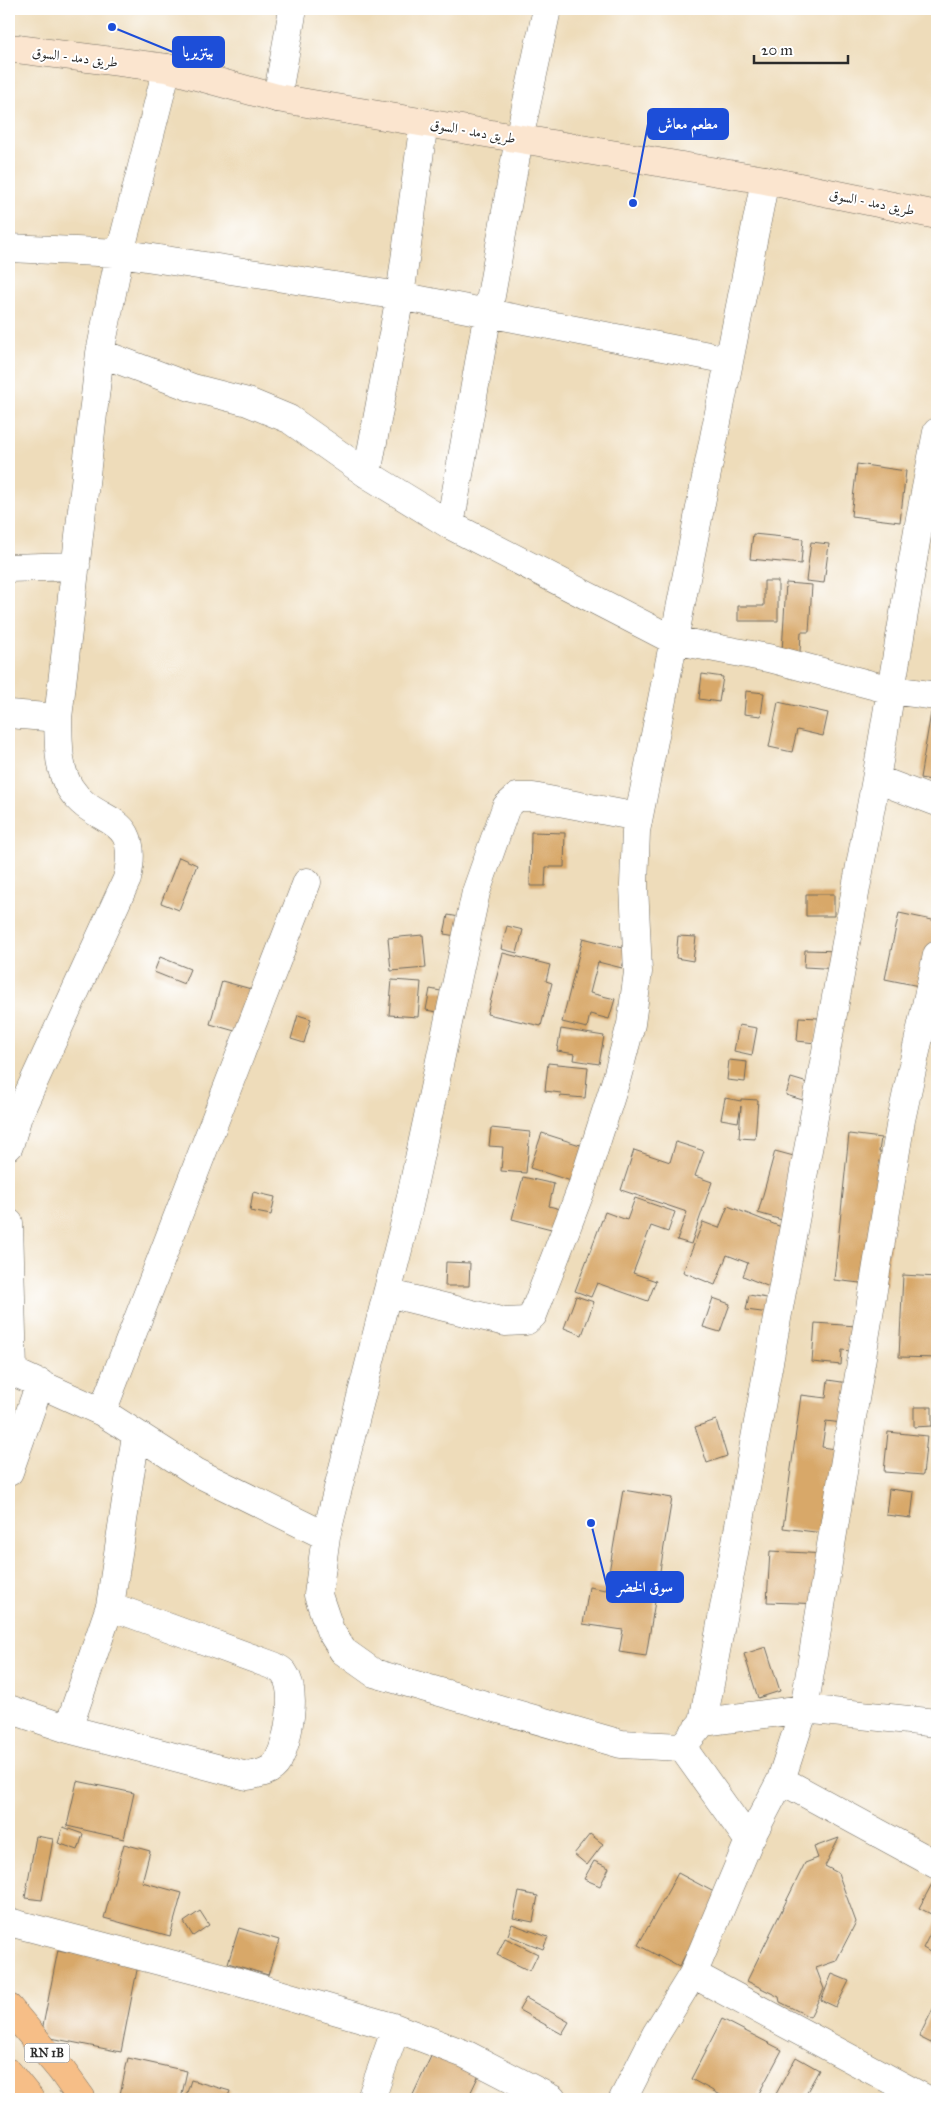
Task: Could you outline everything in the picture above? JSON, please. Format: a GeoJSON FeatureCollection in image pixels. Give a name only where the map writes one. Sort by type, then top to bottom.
{"type":"FeatureCollection","features":[{"type":"Feature","properties":{"kind":"main road","name":"طريق دمد - السوق"},"geometry":{"type":"LineString","coordinates":[[9,48],[167,68],[277,98],[765,180],[937,215]]}},
{"type":"Feature","properties":{"kind":"main road","name":"RN 1B"},"geometry":{"type":"LineString","coordinates":[[9,2008],[62,2071],[82,2099]]}},
{"type":"Feature","properties":{"kind":"main road","name":"RN 1B"},"geometry":{"type":"LineString","coordinates":[[9,2073],[30,2099]]}},
{"type":"Feature","properties":{"kind":"street"},"geometry":{"type":"LineString","coordinates":[[277,98],[293,9]]}},
{"type":"Feature","properties":{"kind":"street"},"geometry":{"type":"LineString","coordinates":[[450,525],[519,139],[547,9]]}},
{"type":"Feature","properties":{"kind":"street"},"geometry":{"type":"LineString","coordinates":[[9,1146],[18,1116],[127,879],[132,860],[129,842],[120,827],[84,802],[71,790],[62,773],[58,718],[100,353],[120,252],[167,68]]}},
{"type":"Feature","properties":{"kind":"street"},"geometry":{"type":"LineString","coordinates":[[367,474],[400,296],[424,122]]}},
{"type":"Feature","properties":{"kind":"street"},"geometry":{"type":"LineString","coordinates":[[387,1293],[505,1322],[526,1321],[533,1315],[581,1190],[617,1077],[631,1024],[638,972],[634,885],[638,817],[765,180]]}},
{"type":"Feature","properties":{"kind":"street"},"geometry":{"type":"LineString","coordinates":[[9,248],[120,252],[400,296],[730,360]]}},
{"type":"Feature","properties":{"kind":"street"},"geometry":{"type":"LineString","coordinates":[[100,353],[193,388],[248,402],[289,419],[367,474],[450,525],[673,640],[773,660],[891,690],[937,696]]}},
{"type":"Feature","properties":{"kind":"street"},"geometry":{"type":"LineString","coordinates":[[682,1748],[703,1722],[891,690],[928,520],[937,432]]}},
{"type":"Feature","properties":{"kind":"street"},"geometry":{"type":"LineString","coordinates":[[9,568],[76,566]]}},
{"type":"Feature","properties":{"kind":"street"},"geometry":{"type":"LineString","coordinates":[[9,714],[58,718]]}},
{"type":"Feature","properties":{"kind":"street"},"geometry":{"type":"LineString","coordinates":[[876,780],[937,802]]}},
{"type":"Feature","properties":{"kind":"street"},"geometry":{"type":"LineString","coordinates":[[638,817],[533,796],[517,797],[506,807],[495,831],[476,892],[408,1210],[326,1536],[318,1595],[330,1630],[343,1651],[374,1673],[621,1744],[682,1748]]}},
{"type":"Feature","properties":{"kind":"street"},"geometry":{"type":"LineString","coordinates":[[102,1412],[308,882]]}},
{"type":"Feature","properties":{"kind":"street"},"geometry":{"type":"LineString","coordinates":[[623,2099],[656,2034],[693,1974],[749,1841],[781,1780],[804,1709],[901,1120],[937,955]]}},
{"type":"Feature","properties":{"kind":"street"},"geometry":{"type":"LineString","coordinates":[[9,1223],[11,1370],[102,1412],[196,1472],[326,1536]]}},
{"type":"Feature","properties":{"kind":"street"},"geometry":{"type":"LineString","coordinates":[[9,1472],[40,1384]]}},
{"type":"Feature","properties":{"kind":"street"},"geometry":{"type":"LineString","coordinates":[[68,1729],[110,1606],[136,1435]]}},
{"type":"Feature","properties":{"kind":"street"},"geometry":{"type":"LineString","coordinates":[[9,1709],[68,1729],[247,1776],[265,1773],[277,1762],[291,1717],[291,1691],[284,1673],[274,1666],[110,1606]]}},
{"type":"Feature","properties":{"kind":"street"},"geometry":{"type":"LineString","coordinates":[[703,1722],[804,1709],[937,1723]]}},
{"type":"Feature","properties":{"kind":"street"},"geometry":{"type":"LineString","coordinates":[[682,1748],[749,1841]]}},
{"type":"Feature","properties":{"kind":"street"},"geometry":{"type":"LineString","coordinates":[[781,1780],[937,1865]]}},
{"type":"Feature","properties":{"kind":"street"},"geometry":{"type":"LineString","coordinates":[[9,1922],[221,1977],[396,2028],[467,2055],[552,2099]]}},
{"type":"Feature","properties":{"kind":"street"},"geometry":{"type":"LineString","coordinates":[[693,1974],[926,2099]]}},
{"type":"Feature","properties":{"kind":"street"},"geometry":{"type":"LineString","coordinates":[[371,2099],[396,2028]]}},
{"type":"Feature","properties":{"kind":"building"},"geometry":{"type":"Polygon","coordinates":[[[857,464],[906,471],[900,522],[851,516],[857,464]]]}},
{"type":"Feature","properties":{"kind":"building"},"geometry":{"type":"Polygon","coordinates":[[[753,534],[803,539],[801,564],[750,559],[753,534]]]}},
{"type":"Feature","properties":{"kind":"building"},"geometry":{"type":"Polygon","coordinates":[[[811,542],[829,544],[824,583],[806,581],[811,542]]]}},
{"type":"Feature","properties":{"kind":"building"},"geometry":{"type":"Polygon","coordinates":[[[764,581],[778,581],[778,621],[738,621],[738,606],[764,606],[764,581]]]}},
{"type":"Feature","properties":{"kind":"building"},"geometry":{"type":"Polygon","coordinates":[[[786,583],[812,585],[809,632],[801,632],[800,652],[782,652],[786,583]]]}},
{"type":"Feature","properties":{"kind":"building"},"geometry":{"type":"Polygon","coordinates":[[[702,674],[723,677],[719,702],[699,699],[702,674]]]}},
{"type":"Feature","properties":{"kind":"building"},"geometry":{"type":"Polygon","coordinates":[[[746,691],[764,693],[761,716],[744,714],[746,691]]]}},
{"type":"Feature","properties":{"kind":"building"},"geometry":{"type":"Polygon","coordinates":[[[778,702],[828,713],[823,736],[797,730],[792,752],[769,747],[778,702]]]}},
{"type":"Feature","properties":{"kind":"building"},"geometry":{"type":"Polygon","coordinates":[[[931,713],[937,714],[937,781],[920,778],[931,713]]]}},
{"type":"Feature","properties":{"kind":"building"},"geometry":{"type":"Polygon","coordinates":[[[531,832],[565,833],[564,867],[546,867],[545,886],[530,886],[531,832]]]}},
{"type":"Feature","properties":{"kind":"building"},"geometry":{"type":"Polygon","coordinates":[[[179,857],[197,865],[179,910],[161,903],[179,857]]]}},
{"type":"Feature","properties":{"kind":"building"},"geometry":{"type":"Polygon","coordinates":[[[806,894],[834,894],[834,916],[806,916],[806,894]]]}},
{"type":"Feature","properties":{"kind":"building"},"geometry":{"type":"Polygon","coordinates":[[[899,913],[937,921],[937,961],[919,986],[885,979],[899,913]]]}},
{"type":"Feature","properties":{"kind":"building"},"geometry":{"type":"Polygon","coordinates":[[[448,915],[477,920],[474,939],[444,934],[448,915]]]}},
{"type":"Feature","properties":{"kind":"building"},"geometry":{"type":"Polygon","coordinates":[[[507,926],[523,930],[517,953],[501,949],[507,926]]]}},
{"type":"Feature","properties":{"kind":"building"},"geometry":{"type":"Polygon","coordinates":[[[423,935],[426,968],[391,971],[388,938],[423,935]]]}},
{"type":"Feature","properties":{"kind":"building"},"geometry":{"type":"Polygon","coordinates":[[[678,936],[696,937],[693,961],[676,958],[678,936]]]}},
{"type":"Feature","properties":{"kind":"building"},"geometry":{"type":"Polygon","coordinates":[[[583,938],[627,949],[622,968],[598,962],[590,993],[615,999],[609,1019],[590,1014],[587,1028],[562,1022],[583,938]]]}},
{"type":"Feature","properties":{"kind":"building"},"geometry":{"type":"Polygon","coordinates":[[[805,950],[842,951],[841,969],[804,967],[805,950]]]}},
{"type":"Feature","properties":{"kind":"building"},"geometry":{"type":"Polygon","coordinates":[[[503,953],[550,965],[546,981],[552,983],[541,1026],[487,1014],[503,953]]]}},
{"type":"Feature","properties":{"kind":"building"},"geometry":{"type":"Polygon","coordinates":[[[160,957],[190,969],[184,984],[154,972],[160,957]]]}},
{"type":"Feature","properties":{"kind":"building"},"geometry":{"type":"Polygon","coordinates":[[[392,980],[421,982],[418,1017],[389,1015],[392,980]]]}},
{"type":"Feature","properties":{"kind":"building"},"geometry":{"type":"Polygon","coordinates":[[[222,981],[262,992],[249,1035],[210,1024],[222,981]]]}},
{"type":"Feature","properties":{"kind":"building"},"geometry":{"type":"Polygon","coordinates":[[[430,989],[457,994],[453,1015],[426,1010],[430,989]]]}},
{"type":"Feature","properties":{"kind":"building"},"geometry":{"type":"Polygon","coordinates":[[[298,1015],[311,1019],[304,1043],[291,1039],[298,1015]]]}},
{"type":"Feature","properties":{"kind":"building"},"geometry":{"type":"Polygon","coordinates":[[[799,1017],[818,1018],[816,1043],[797,1041],[799,1017]]]}},
{"type":"Feature","properties":{"kind":"building"},"geometry":{"type":"Polygon","coordinates":[[[739,1025],[757,1028],[752,1055],[734,1051],[739,1025]]]}},
{"type":"Feature","properties":{"kind":"building"},"geometry":{"type":"Polygon","coordinates":[[[561,1029],[604,1036],[599,1064],[574,1060],[575,1054],[557,1051],[561,1029]]]}},
{"type":"Feature","properties":{"kind":"building"},"geometry":{"type":"Polygon","coordinates":[[[729,1060],[747,1062],[745,1082],[727,1080],[729,1060]]]}},
{"type":"Feature","properties":{"kind":"building"},"geometry":{"type":"Polygon","coordinates":[[[548,1063],[588,1067],[585,1098],[560,1096],[561,1093],[545,1091],[548,1063]]]}},
{"type":"Feature","properties":{"kind":"building"},"geometry":{"type":"Polygon","coordinates":[[[791,1078],[811,1084],[806,1101],[786,1095],[791,1078]]]}},
{"type":"Feature","properties":{"kind":"building"},"geometry":{"type":"Polygon","coordinates":[[[725,1098],[741,1101],[741,1099],[758,1100],[755,1139],[739,1138],[741,1106],[738,1122],[721,1119],[725,1098]]]}},
{"type":"Feature","properties":{"kind":"building"},"geometry":{"type":"Polygon","coordinates":[[[491,1128],[530,1132],[526,1173],[501,1171],[503,1147],[489,1146],[491,1128]]]}},
{"type":"Feature","properties":{"kind":"building"},"geometry":{"type":"Polygon","coordinates":[[[542,1133],[599,1151],[587,1186],[530,1168],[542,1133]]]}},
{"type":"Feature","properties":{"kind":"building"},"geometry":{"type":"Polygon","coordinates":[[[849,1134],[881,1138],[879,1152],[899,1154],[886,1286],[834,1280],[849,1134]]]}},
{"type":"Feature","properties":{"kind":"building"},"geometry":{"type":"Polygon","coordinates":[[[676,1142],[704,1151],[695,1176],[712,1182],[691,1244],[677,1240],[687,1212],[621,1190],[634,1150],[670,1162],[676,1142]]]}},
{"type":"Feature","properties":{"kind":"building"},"geometry":{"type":"Polygon","coordinates":[[[775,1151],[816,1162],[799,1225],[758,1213],[775,1151]]]}},
{"type":"Feature","properties":{"kind":"building"},"geometry":{"type":"Polygon","coordinates":[[[523,1177],[554,1184],[549,1206],[572,1212],[567,1233],[512,1219],[523,1177]]]}},
{"type":"Feature","properties":{"kind":"building"},"geometry":{"type":"Polygon","coordinates":[[[253,1192],[275,1197],[271,1215],[250,1211],[253,1192]]]}},
{"type":"Feature","properties":{"kind":"building"},"geometry":{"type":"Polygon","coordinates":[[[635,1198],[675,1212],[668,1232],[651,1226],[633,1273],[656,1281],[648,1301],[597,1283],[591,1297],[575,1291],[605,1212],[627,1220],[635,1198]]]}},
{"type":"Feature","properties":{"kind":"building"},"geometry":{"type":"Polygon","coordinates":[[[728,1206],[794,1232],[772,1288],[743,1276],[748,1263],[727,1255],[715,1285],[683,1272],[703,1222],[719,1228],[728,1206]]]}},
{"type":"Feature","properties":{"kind":"building"},"geometry":{"type":"Polygon","coordinates":[[[446,1262],[470,1263],[469,1286],[445,1286],[446,1262]]]}},
{"type":"Feature","properties":{"kind":"building"},"geometry":{"type":"Polygon","coordinates":[[[903,1275],[937,1277],[937,1358],[899,1357],[903,1275]]]}},
{"type":"Feature","properties":{"kind":"building"},"geometry":{"type":"Polygon","coordinates":[[[749,1295],[779,1300],[777,1314],[746,1310],[749,1295]]]}},
{"type":"Feature","properties":{"kind":"building"},"geometry":{"type":"Polygon","coordinates":[[[576,1296],[594,1302],[582,1335],[564,1328],[576,1296]]]}},
{"type":"Feature","properties":{"kind":"building"},"geometry":{"type":"Polygon","coordinates":[[[713,1298],[730,1304],[720,1332],[703,1327],[713,1298]]]}},
{"type":"Feature","properties":{"kind":"building"},"geometry":{"type":"Polygon","coordinates":[[[815,1323],[870,1327],[868,1353],[842,1350],[841,1365],[812,1362],[815,1323]]]}},
{"type":"Feature","properties":{"kind":"building"},"geometry":{"type":"Polygon","coordinates":[[[828,1380],[855,1384],[850,1424],[826,1421],[822,1447],[842,1450],[831,1534],[783,1528],[801,1395],[826,1398],[828,1380]]]}},
{"type":"Feature","properties":{"kind":"building"},"geometry":{"type":"Polygon","coordinates":[[[914,1407],[932,1407],[932,1426],[914,1427],[914,1407]]]}},
{"type":"Feature","properties":{"kind":"building"},"geometry":{"type":"Polygon","coordinates":[[[716,1420],[727,1456],[707,1463],[695,1427],[716,1420]]]}},
{"type":"Feature","properties":{"kind":"building"},"geometry":{"type":"Polygon","coordinates":[[[888,1432],[927,1436],[923,1475],[884,1472],[888,1432]]]}},
{"type":"Feature","properties":{"kind":"building"},"geometry":{"type":"Polygon","coordinates":[[[889,1489],[914,1492],[911,1518],[886,1515],[889,1489]]]}},
{"type":"Feature","properties":{"kind":"building"},"geometry":{"type":"Polygon","coordinates":[[[623,1490],[672,1498],[646,1656],[619,1652],[623,1630],[583,1624],[589,1587],[606,1590],[623,1490]]]}},
{"type":"Feature","properties":{"kind":"building"},"geometry":{"type":"Polygon","coordinates":[[[770,1551],[826,1554],[824,1604],[767,1602],[770,1551]]]}},
{"type":"Feature","properties":{"kind":"building"},"geometry":{"type":"Polygon","coordinates":[[[766,1647],[780,1691],[758,1698],[744,1654],[766,1647]]]}},
{"type":"Feature","properties":{"kind":"building"},"geometry":{"type":"Polygon","coordinates":[[[77,1781],[134,1793],[124,1839],[67,1826],[77,1781]]]}},
{"type":"Feature","properties":{"kind":"building"},"geometry":{"type":"Polygon","coordinates":[[[63,1827],[83,1834],[78,1850],[58,1843],[63,1827]]]}},
{"type":"Feature","properties":{"kind":"building"},"geometry":{"type":"Polygon","coordinates":[[[590,1834],[603,1844],[587,1865],[574,1854],[590,1834]]]}},
{"type":"Feature","properties":{"kind":"building"},"geometry":{"type":"Polygon","coordinates":[[[36,1836],[53,1839],[42,1900],[25,1898],[36,1836]]]}},
{"type":"Feature","properties":{"kind":"building"},"geometry":{"type":"Polygon","coordinates":[[[839,1838],[825,1866],[838,1873],[856,1922],[836,1961],[816,1968],[824,1989],[810,2017],[780,2002],[779,1997],[747,1981],[805,1863],[818,1858],[814,1847],[839,1838]]]}},
{"type":"Feature","properties":{"kind":"building"},"geometry":{"type":"Polygon","coordinates":[[[124,1844],[150,1851],[142,1882],[182,1893],[170,1936],[104,1918],[124,1844]]]}},
{"type":"Feature","properties":{"kind":"building"},"geometry":{"type":"Polygon","coordinates":[[[594,1861],[609,1868],[600,1886],[584,1879],[594,1861]]]}},
{"type":"Feature","properties":{"kind":"building"},"geometry":{"type":"Polygon","coordinates":[[[678,1873],[727,1899],[700,1928],[679,1967],[638,1945],[678,1873]]]}},
{"type":"Feature","properties":{"kind":"building"},"geometry":{"type":"Polygon","coordinates":[[[933,1882],[937,1884],[937,1907],[933,1915],[919,1908],[933,1882]]]}},
{"type":"Feature","properties":{"kind":"building"},"geometry":{"type":"Polygon","coordinates":[[[519,1892],[538,1896],[533,1922],[513,1918],[519,1892]]]}},
{"type":"Feature","properties":{"kind":"building"},"geometry":{"type":"Polygon","coordinates":[[[200,1911],[209,1925],[193,1936],[184,1922],[200,1911]]]}},
{"type":"Feature","properties":{"kind":"building"},"geometry":{"type":"Polygon","coordinates":[[[937,1920],[937,1956],[923,1948],[937,1920]]]}},
{"type":"Feature","properties":{"kind":"building"},"geometry":{"type":"Polygon","coordinates":[[[512,1924],[548,1937],[543,1949],[508,1935],[512,1924]]]}},
{"type":"Feature","properties":{"kind":"building"},"geometry":{"type":"Polygon","coordinates":[[[239,1928],[279,1940],[268,1975],[228,1963],[239,1928]]]}},
{"type":"Feature","properties":{"kind":"building"},"geometry":{"type":"Polygon","coordinates":[[[505,1938],[538,1954],[530,1971],[497,1955],[505,1938]]]}},
{"type":"Feature","properties":{"kind":"building"},"geometry":{"type":"Polygon","coordinates":[[[58,1950],[138,1965],[121,2052],[41,2036],[58,1950]]]}},
{"type":"Feature","properties":{"kind":"building"},"geometry":{"type":"Polygon","coordinates":[[[832,1974],[849,1981],[836,2007],[821,2000],[832,1974]]]}},
{"type":"Feature","properties":{"kind":"building"},"geometry":{"type":"Polygon","coordinates":[[[526,1998],[569,2022],[562,2034],[519,2010],[526,1998]]]}},
{"type":"Feature","properties":{"kind":"building"},"geometry":{"type":"Polygon","coordinates":[[[937,2001],[937,2046],[919,2037],[937,2001]]]}},
{"type":"Feature","properties":{"kind":"building"},"geometry":{"type":"Polygon","coordinates":[[[722,2019],[782,2050],[756,2099],[728,2099],[691,2079],[722,2019]]]}},
{"type":"Feature","properties":{"kind":"building"},"geometry":{"type":"Polygon","coordinates":[[[433,2052],[480,2073],[468,2098],[472,2099],[411,2099],[433,2052]]]}},
{"type":"Feature","properties":{"kind":"building"},"geometry":{"type":"Polygon","coordinates":[[[796,2057],[819,2070],[803,2099],[786,2099],[776,2094],[796,2057]]]}},
{"type":"Feature","properties":{"kind":"building"},"geometry":{"type":"Polygon","coordinates":[[[128,2058],[187,2071],[181,2099],[119,2099],[128,2058]]]}},
{"type":"Feature","properties":{"kind":"building"},"geometry":{"type":"Polygon","coordinates":[[[191,2080],[230,2091],[227,2099],[185,2099],[191,2080]]]}},
{"type":"Feature","properties":{"kind":"place","name":"بيتزيريا"},"geometry":{"type":"Point","coordinates":[112,27]}},
{"type":"Feature","properties":{"kind":"place","name":"مطعم معاش"},"geometry":{"type":"Point","coordinates":[633,203]}},
{"type":"Feature","properties":{"kind":"place","name":"سوق الخضر"},"geometry":{"type":"Point","coordinates":[591,1523]}}]}
